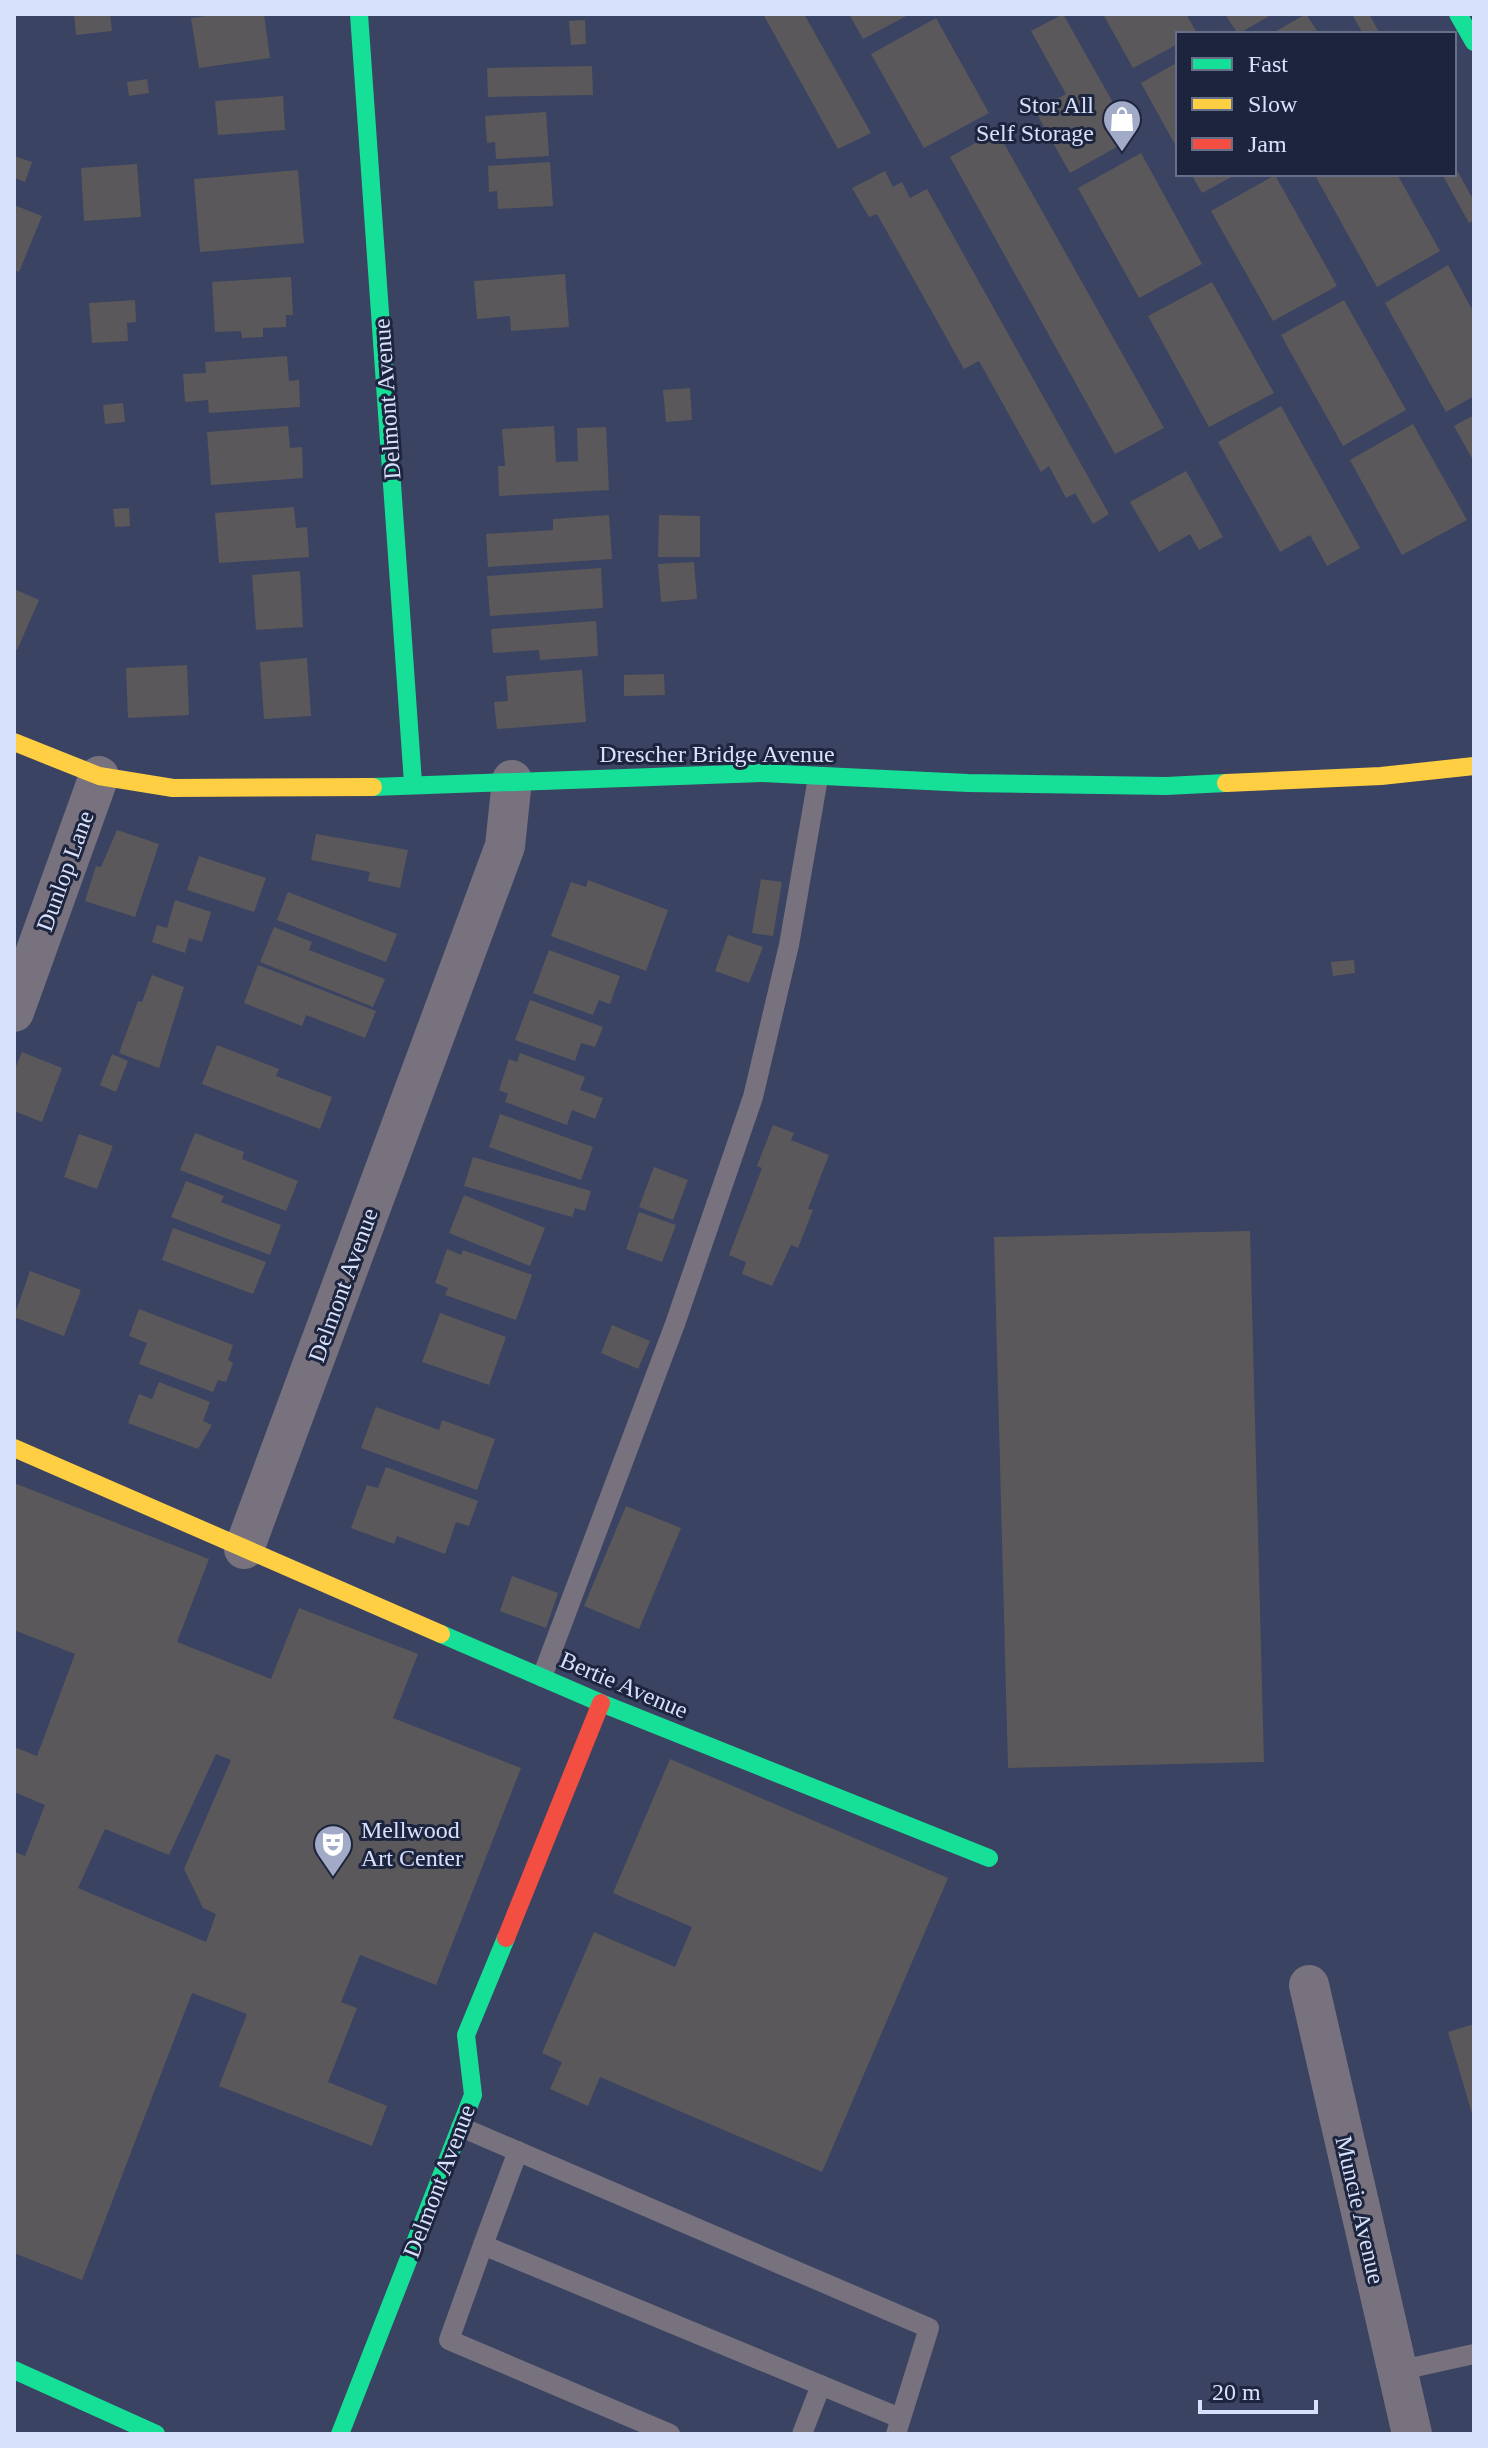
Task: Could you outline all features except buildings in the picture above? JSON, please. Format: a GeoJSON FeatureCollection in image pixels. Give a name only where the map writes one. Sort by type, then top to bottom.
{"type":"FeatureCollection","features":[{"type":"Feature","properties":{"kind":"street","name":"Delmont Avenue"},"geometry":{"type":"LineString","coordinates":[[359,14],[413,783]]}},
{"type":"Feature","properties":{"kind":"street"},"geometry":{"type":"LineString","coordinates":[[1458,14],[1474,42]]}},
{"type":"Feature","properties":{"kind":"street","name":"Drescher Bridge Avenue"},"geometry":{"type":"LineString","coordinates":[[14,742],[99,776],[173,788],[278,790],[762,773],[818,778],[1166,786],[1381,776],[1474,766]]}},
{"type":"Feature","properties":{"kind":"street","name":"Dunlop Lane"},"geometry":{"type":"LineString","coordinates":[[14,1012],[99,776]]}},
{"type":"Feature","properties":{"kind":"street","name":"Delmont Avenue"},"geometry":{"type":"LineString","coordinates":[[244,1549],[505,846],[512,780]]}},
{"type":"Feature","properties":{"kind":"street"},"geometry":{"type":"LineString","coordinates":[[14,1448],[244,1549]]}},
{"type":"Feature","properties":{"kind":"street","name":"Bertie Avenue"},"geometry":{"type":"LineString","coordinates":[[244,1549],[601,1703],[989,1858]]}},
{"type":"Feature","properties":{"kind":"street","name":"Delmont Avenue"},"geometry":{"type":"LineString","coordinates":[[340,2434],[473,2095],[466,2035],[601,1703]]}},
{"type":"Feature","properties":{"kind":"street","name":"Muncie Avenue"},"geometry":{"type":"LineString","coordinates":[[1309,1985],[1412,2434]]}},
{"type":"Feature","properties":{"kind":"street"},"geometry":{"type":"LineString","coordinates":[[14,2370],[156,2434]]}},
{"type":"Feature","properties":{"kind":"lane"},"geometry":{"type":"LineString","coordinates":[[542,1677],[675,1324],[753,1097],[789,945],[818,778]]}},
{"type":"Feature","properties":{"kind":"lane"},"geometry":{"type":"LineString","coordinates":[[461,2127],[929,2328],[898,2426],[821,2385],[483,2245]]}},
{"type":"Feature","properties":{"kind":"lane"},"geometry":{"type":"LineString","coordinates":[[518,2151],[449,2340],[670,2434]]}},
{"type":"Feature","properties":{"kind":"lane"},"geometry":{"type":"LineString","coordinates":[[1397,2371],[1474,2354]]}},
{"type":"Feature","properties":{"kind":"lane"},"geometry":{"type":"LineString","coordinates":[[802,2434],[821,2385]]}},
{"type":"Feature","properties":{"kind":"traffic: fast"},"geometry":{"type":"LineString","coordinates":[[359,14],[413,783]]}},
{"type":"Feature","properties":{"kind":"traffic: fast"},"geometry":{"type":"LineString","coordinates":[[1458,14],[1474,42]]}},
{"type":"Feature","properties":{"kind":"traffic: fast"},"geometry":{"type":"LineString","coordinates":[[373,787],[762,773],[968,783],[1166,786],[1226,783]]}},
{"type":"Feature","properties":{"kind":"traffic: fast"},"geometry":{"type":"LineString","coordinates":[[441,1634],[601,1703],[989,1858]]}},
{"type":"Feature","properties":{"kind":"traffic: fast"},"geometry":{"type":"LineString","coordinates":[[340,2434],[473,2095],[466,2035],[506,1938]]}},
{"type":"Feature","properties":{"kind":"traffic: fast"},"geometry":{"type":"LineString","coordinates":[[14,2370],[156,2434]]}},
{"type":"Feature","properties":{"kind":"traffic: slow"},"geometry":{"type":"LineString","coordinates":[[14,742],[99,776],[173,788],[373,787]]}},
{"type":"Feature","properties":{"kind":"traffic: slow"},"geometry":{"type":"LineString","coordinates":[[1226,783],[1381,776],[1474,766]]}},
{"type":"Feature","properties":{"kind":"traffic: slow"},"geometry":{"type":"LineString","coordinates":[[14,1448],[441,1634]]}},
{"type":"Feature","properties":{"kind":"traffic: jam"},"geometry":{"type":"LineString","coordinates":[[506,1938],[601,1703]]}},
{"type":"Feature","properties":{"kind":"place","name":"Stor All Self Storage"},"geometry":{"type":"Point","coordinates":[1122,153]}},
{"type":"Feature","properties":{"kind":"place","name":"Mellwood Art Center"},"geometry":{"type":"Point","coordinates":[333,1878]}}]}
